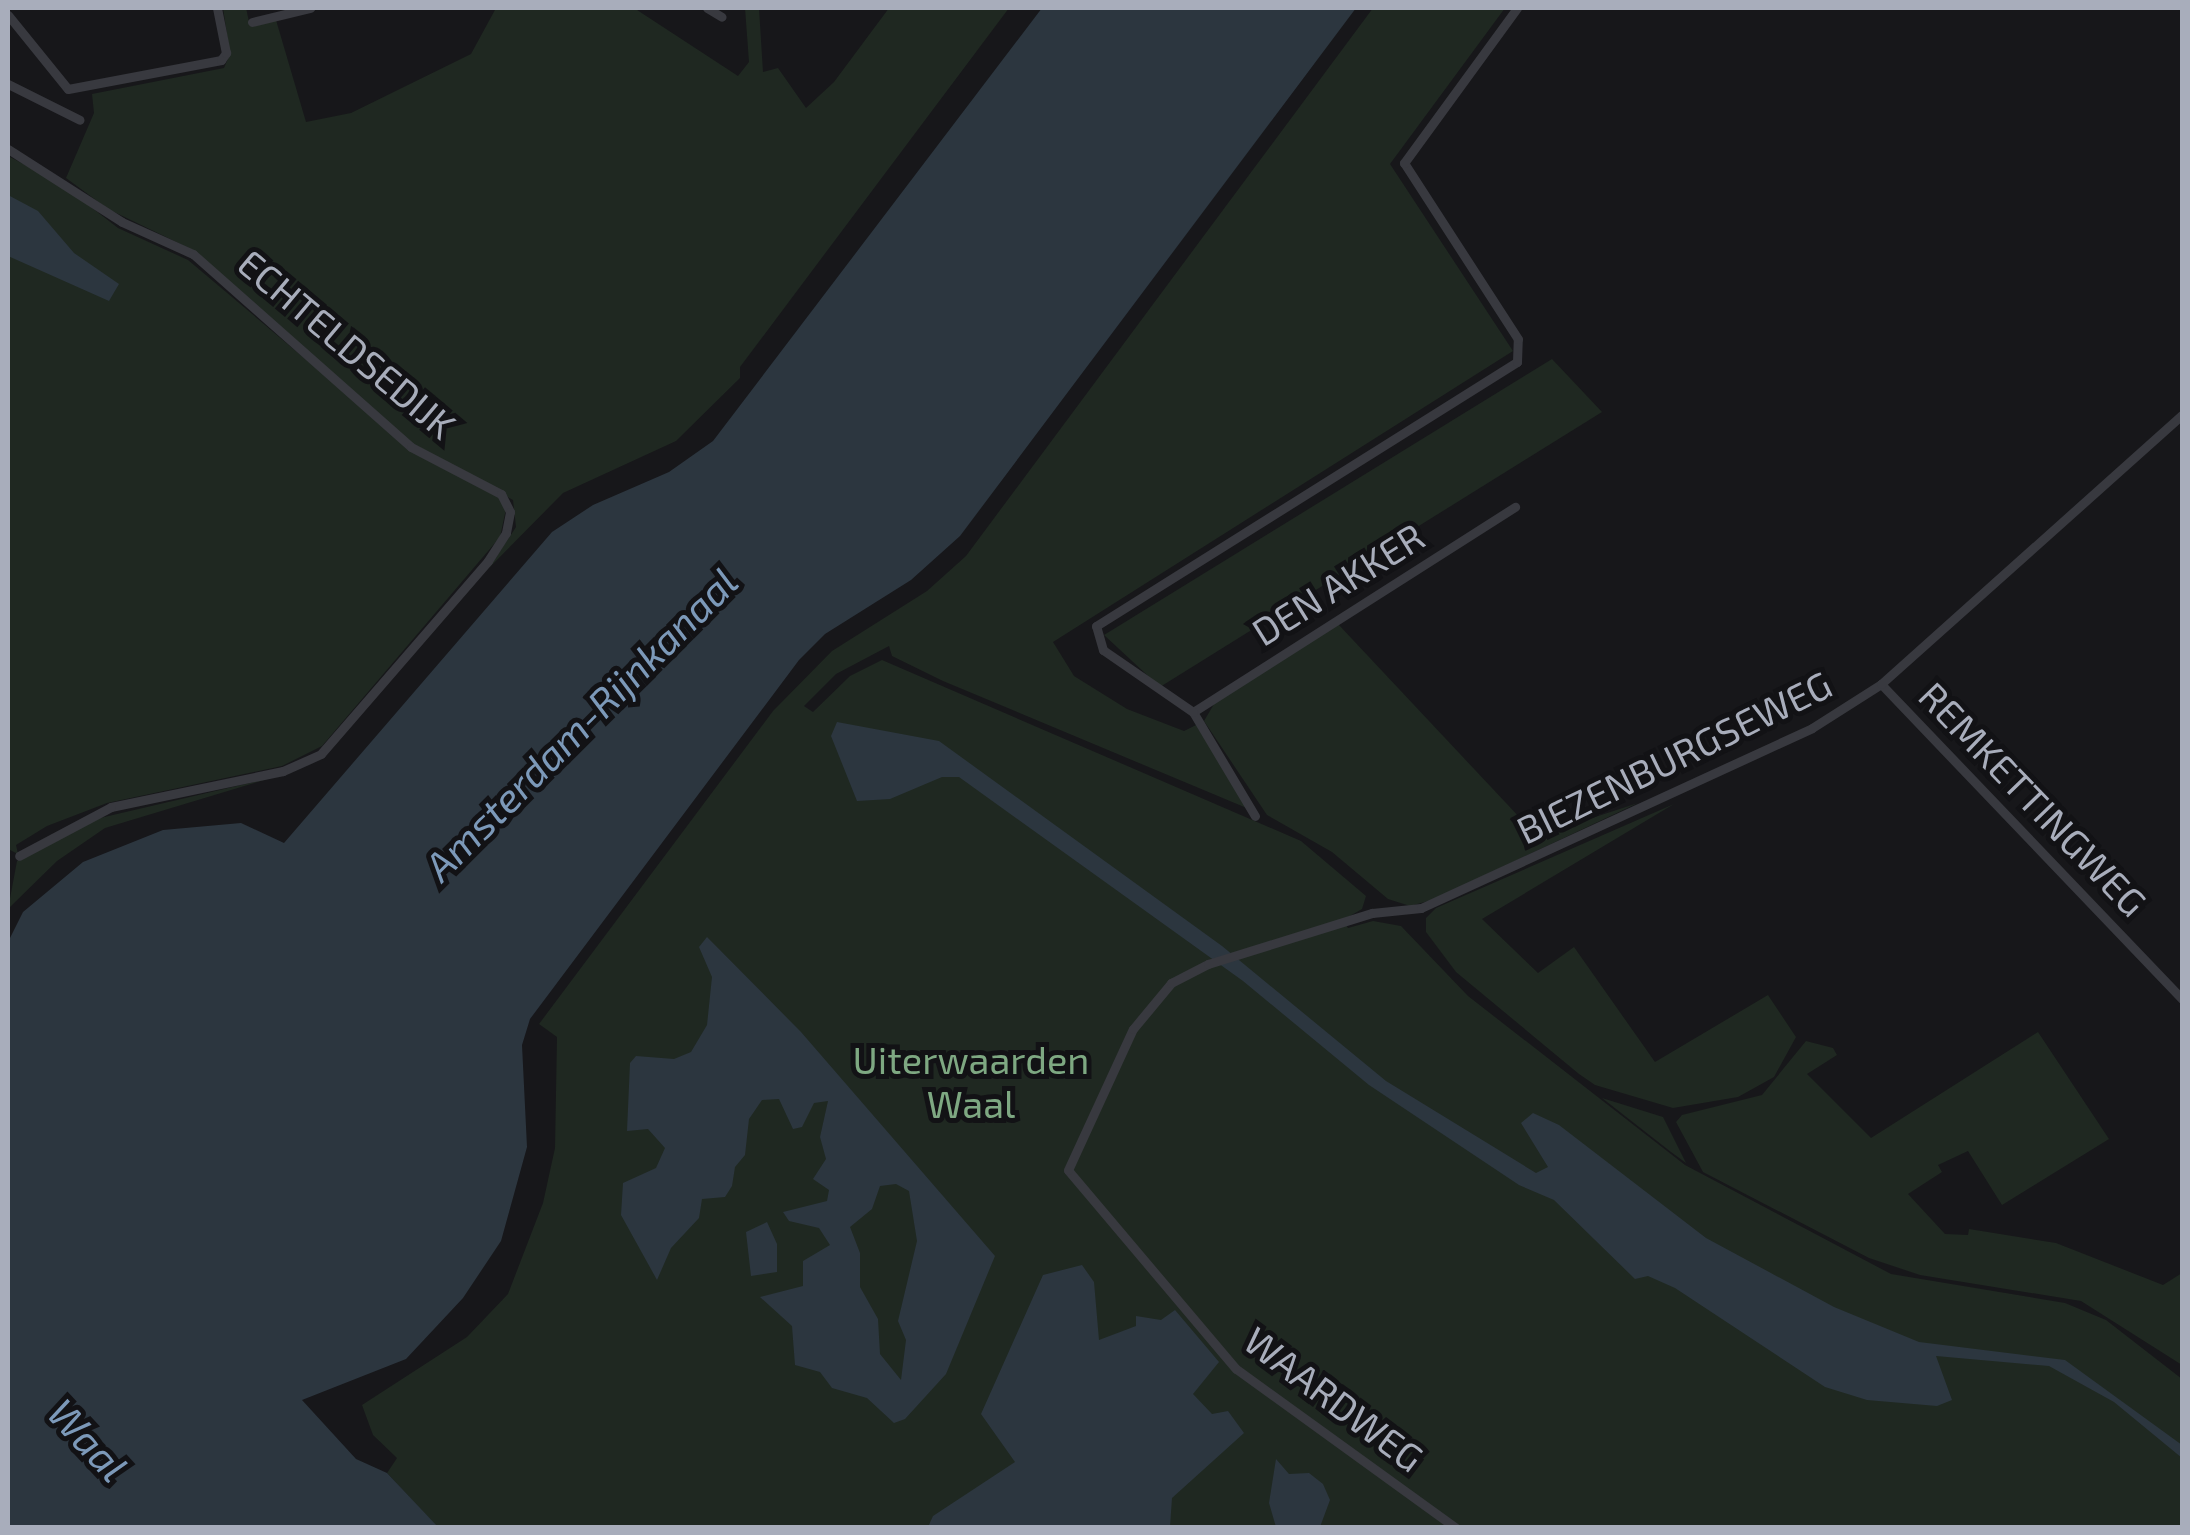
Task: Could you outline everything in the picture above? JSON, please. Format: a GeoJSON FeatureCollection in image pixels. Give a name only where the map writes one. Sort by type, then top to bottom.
{"type":"FeatureCollection","features":[{"type":"Feature","properties":{"kind":"street"},"geometry":{"type":"LineString","coordinates":[[8,15],[12,28],[68,90],[224,56],[217,8]]}},
{"type":"Feature","properties":{"kind":"street"},"geometry":{"type":"LineString","coordinates":[[252,22],[310,8]]}},
{"type":"Feature","properties":{"kind":"street"},"geometry":{"type":"LineString","coordinates":[[707,8],[722,18]]}},
{"type":"Feature","properties":{"kind":"street"},"geometry":{"type":"LineString","coordinates":[[1255,816],[1193,712],[1104,650],[1094,633],[1100,621],[1517,362],[1518,339],[1404,163],[1517,8]]}},
{"type":"Feature","properties":{"kind":"street"},"geometry":{"type":"LineString","coordinates":[[8,84],[80,120]]}},
{"type":"Feature","properties":{"kind":"street","name":"ECHTELDSEDIJK"},"geometry":{"type":"LineString","coordinates":[[8,149],[122,222],[193,254],[410,447],[501,494],[510,512],[506,533],[488,560],[321,754],[283,772],[111,806],[19,856]]}},
{"type":"Feature","properties":{"kind":"street","name":"BIEZENBURGSEWEG"},"geometry":{"type":"LineString","coordinates":[[1068,1170],[1154,999],[1208,964],[1240,951],[1421,908],[1812,728],[1881,684],[2182,415]]}},
{"type":"Feature","properties":{"kind":"street","name":"DEN AKKER"},"geometry":{"type":"LineString","coordinates":[[1193,712],[1515,507]]}},
{"type":"Feature","properties":{"kind":"street","name":"REMKETTINGWEG"},"geometry":{"type":"LineString","coordinates":[[1881,684],[2182,999]]}},
{"type":"Feature","properties":{"kind":"street","name":"WAARDWEG"},"geometry":{"type":"LineString","coordinates":[[1068,1170],[1236,1369],[1456,1528]]}},
{"type":"Feature","properties":{"kind":"green space"},"geometry":{"type":"Polygon","coordinates":[[[223,8],[246,8],[250,26],[276,20],[306,122],[351,113],[471,54],[496,8],[634,8],[738,76],[749,62],[745,8],[759,8],[763,72],[778,68],[806,108],[834,82],[889,8],[1009,8],[740,367],[740,378],[676,441],[563,493],[489,568],[516,527],[513,500],[410,442],[195,251],[108,209],[66,178],[94,113],[92,94],[224,68],[230,54],[223,8]]]}},
{"type":"Feature","properties":{"kind":"green space","name":"Uiterwaarden Waal"},"geometry":{"type":"Polygon","coordinates":[[[1373,8],[1505,8],[1390,164],[1513,351],[1053,642],[1074,676],[1127,709],[1184,731],[1196,725],[1249,809],[943,681],[892,656],[889,646],[836,674],[804,706],[813,712],[850,676],[882,660],[1301,841],[1366,896],[1362,909],[1343,920],[1348,928],[1373,921],[1401,926],[1468,996],[1685,1165],[1891,1274],[2065,1303],[2106,1320],[2182,1379],[2182,1527],[437,1527],[387,1473],[397,1458],[373,1435],[362,1405],[467,1337],[508,1294],[543,1203],[555,1148],[557,1037],[539,1024],[773,711],[832,651],[927,591],[966,556],[1373,8]]]}},
{"type":"Feature","properties":{"kind":"green space"},"geometry":{"type":"Polygon","coordinates":[[[8,156],[60,183],[118,228],[188,260],[418,454],[499,497],[506,509],[500,537],[322,746],[282,766],[107,803],[47,826],[16,845],[18,854],[8,849],[8,156]]]}},
{"type":"Feature","properties":{"kind":"green space"},"geometry":{"type":"Polygon","coordinates":[[[1552,359],[1602,412],[1160,687],[1104,635],[1552,359]]]}},
{"type":"Feature","properties":{"kind":"green space"},"geometry":{"type":"Polygon","coordinates":[[[1338,624],[1537,836],[1638,803],[1432,900],[1410,906],[1388,899],[1332,852],[1267,815],[1204,721],[1214,704],[1338,624]]]}},
{"type":"Feature","properties":{"kind":"green space"},"geometry":{"type":"Polygon","coordinates":[[[271,778],[105,828],[57,861],[8,909],[17,861],[83,822],[271,778]]]}},
{"type":"Feature","properties":{"kind":"green space"},"geometry":{"type":"Polygon","coordinates":[[[1674,804],[1482,919],[1538,973],[1574,947],[1655,1062],[1768,995],[1796,1037],[1774,1077],[1738,1097],[1673,1108],[1595,1085],[1579,1074],[1456,972],[1426,932],[1426,918],[1436,908],[1674,804]]]}},
{"type":"Feature","properties":{"kind":"green space"},"geometry":{"type":"Polygon","coordinates":[[[2038,1032],[2109,1139],[2002,1205],[1968,1151],[1938,1165],[1942,1172],[1908,1194],[1945,1234],[1968,1235],[1969,1229],[2056,1243],[2163,1285],[2182,1273],[2182,1365],[2081,1301],[1920,1275],[1869,1258],[1703,1172],[1676,1122],[1682,1115],[1762,1095],[1806,1041],[1833,1048],[1837,1055],[1807,1074],[1871,1138],[2038,1032]]]}},
{"type":"Feature","properties":{"kind":"green space"},"geometry":{"type":"Polygon","coordinates":[[[1602,1098],[1663,1117],[1686,1163],[1671,1152],[1602,1098]]]}},
{"type":"Feature","properties":{"kind":"water"},"geometry":{"type":"Polygon","coordinates":[[[1042,8],[1356,8],[960,536],[911,580],[825,634],[799,660],[530,1019],[522,1045],[527,1147],[501,1241],[463,1298],[406,1359],[302,1400],[356,1459],[387,1473],[438,1527],[8,1527],[8,942],[23,912],[83,862],[163,830],[241,823],[284,843],[552,532],[593,505],[669,472],[713,441],[1042,8]]]}},
{"type":"Feature","properties":{"kind":"water"},"geometry":{"type":"Polygon","coordinates":[[[8,195],[38,211],[74,253],[119,284],[109,301],[8,256],[8,195]]]}},
{"type":"Feature","properties":{"kind":"water"},"geometry":{"type":"Polygon","coordinates":[[[837,722],[939,741],[1222,946],[1386,1081],[1536,1173],[1548,1167],[1521,1123],[1533,1113],[1559,1125],[1706,1238],[1834,1307],[1919,1342],[2065,1360],[2182,1445],[2182,1458],[2114,1402],[2049,1366],[1936,1356],[1952,1400],[1937,1406],[1867,1400],[1825,1387],[1675,1288],[1648,1276],[1635,1279],[1554,1200],[1519,1185],[1369,1085],[1243,981],[959,777],[942,777],[890,799],[857,801],[831,736],[837,722]]]}},
{"type":"Feature","properties":{"kind":"water"},"geometry":{"type":"Polygon","coordinates":[[[707,937],[801,1032],[995,1256],[946,1374],[905,1419],[894,1423],[867,1398],[832,1388],[820,1372],[795,1365],[792,1326],[760,1297],[803,1286],[803,1261],[830,1245],[819,1228],[789,1221],[783,1212],[827,1201],[829,1190],[813,1179],[826,1159],[820,1137],[828,1101],[814,1103],[802,1127],[793,1129],[779,1099],[762,1100],[749,1119],[745,1155],[735,1167],[732,1186],[725,1197],[702,1199],[699,1218],[671,1248],[657,1280],[621,1215],[623,1183],[656,1168],[665,1148],[648,1129],[627,1131],[630,1063],[636,1056],[674,1059],[691,1052],[707,1025],[712,977],[699,947],[707,937]],[[896,1184],[880,1186],[872,1209],[850,1227],[860,1253],[860,1287],[878,1319],[880,1354],[901,1380],[906,1340],[898,1321],[917,1241],[909,1191],[896,1184]]]}},
{"type":"Feature","properties":{"kind":"water"},"geometry":{"type":"Polygon","coordinates":[[[767,1222],[777,1244],[777,1272],[751,1276],[746,1232],[767,1222]]]}},
{"type":"Feature","properties":{"kind":"water"},"geometry":{"type":"Polygon","coordinates":[[[1082,1265],[1094,1282],[1099,1340],[1136,1326],[1136,1316],[1161,1320],[1175,1310],[1219,1362],[1193,1394],[1212,1414],[1228,1411],[1244,1433],[1172,1498],[1170,1527],[928,1527],[933,1516],[1015,1462],[981,1414],[1043,1275],[1082,1265]]]}},
{"type":"Feature","properties":{"kind":"water"},"geometry":{"type":"Polygon","coordinates":[[[1276,1459],[1289,1474],[1309,1473],[1323,1484],[1330,1500],[1320,1527],[1276,1527],[1269,1503],[1276,1459]]]}},
{"type":"Feature","properties":{"kind":"water label","name":"Amsterdam-Rijnkanaal"},"geometry":{"type":"Point","coordinates":[580,723]}},
{"type":"Feature","properties":{"kind":"water label","name":"Waal"},"geometry":{"type":"Point","coordinates":[89,1439]}}]}
